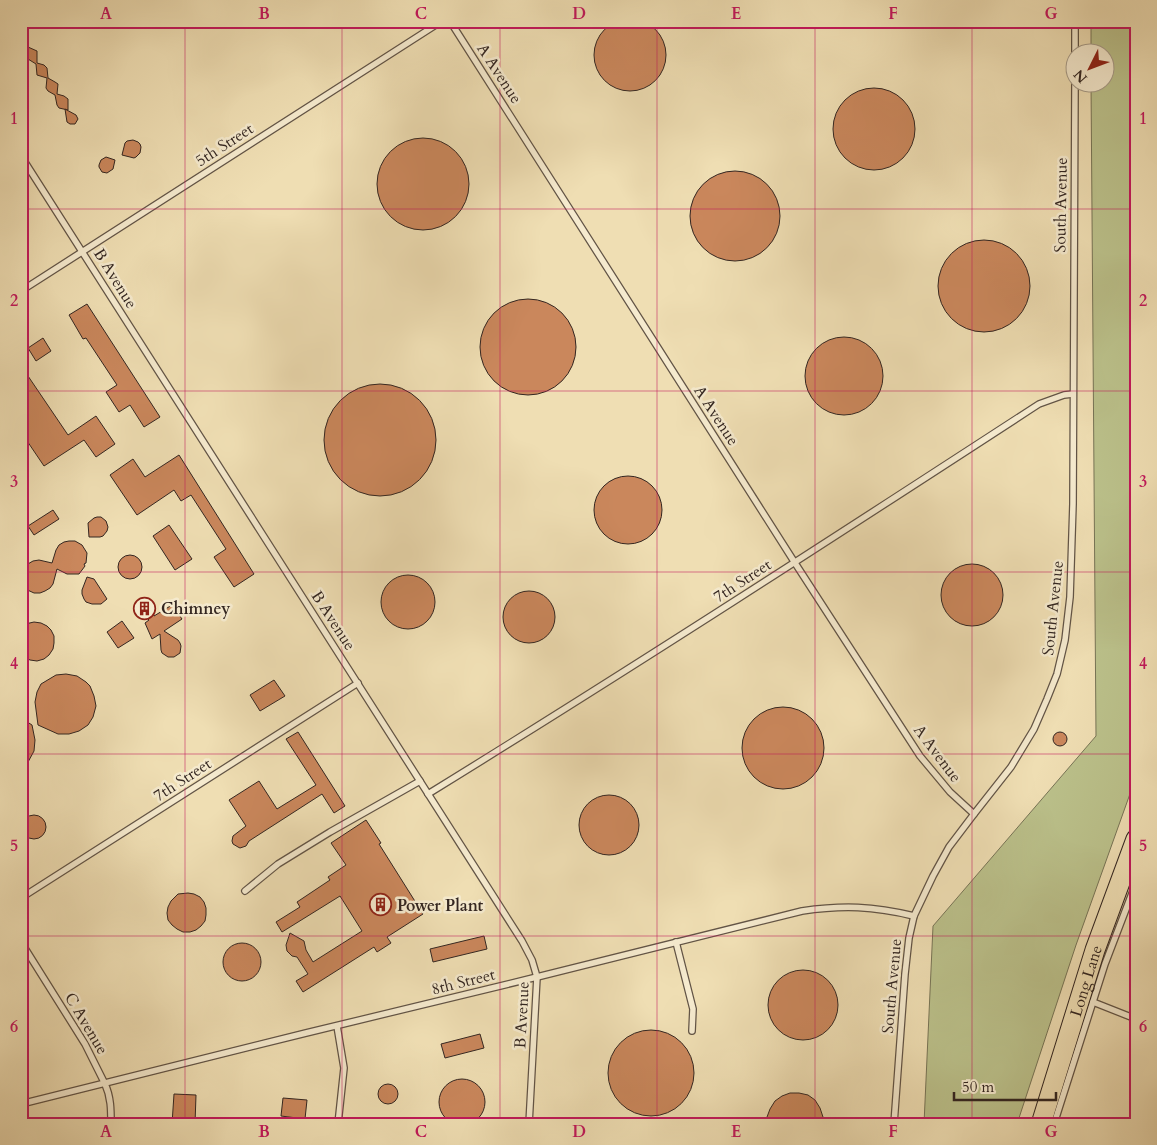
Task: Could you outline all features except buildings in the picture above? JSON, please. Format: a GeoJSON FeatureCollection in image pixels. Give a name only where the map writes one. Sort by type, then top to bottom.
{"type":"FeatureCollection","features":[{"type":"Feature","properties":{"kind":"main road","name":"Long Lane"},"geometry":{"type":"LineString","coordinates":[[1041,1124],[1096,950],[1136,839]]}},
{"type":"Feature","properties":{"kind":"lane","name":"5th Street"},"geometry":{"type":"LineString","coordinates":[[21,291],[442,21]]}},
{"type":"Feature","properties":{"kind":"lane","name":"A Avenue"},"geometry":{"type":"LineString","coordinates":[[450,21],[920,756],[950,792],[974,814]]}},
{"type":"Feature","properties":{"kind":"lane"},"geometry":{"type":"LineString","coordinates":[[1075,21],[1075,42]]}},
{"type":"Feature","properties":{"kind":"lane","name":"South Avenue"},"geometry":{"type":"LineString","coordinates":[[894,1124],[905,974],[909,938],[914,916],[941,861],[974,814],[1011,767],[1034,729],[1048,699],[1061,660],[1065,640],[1070,597],[1072,513],[1075,92]]}},
{"type":"Feature","properties":{"kind":"lane","name":"B Avenue"},"geometry":{"type":"LineString","coordinates":[[21,156],[516,931],[532,960],[538,977],[529,1124]]}},
{"type":"Feature","properties":{"kind":"lane","name":"7th Street"},"geometry":{"type":"LineString","coordinates":[[428,794],[795,563],[1039,404],[1064,395],[1073,394]]}},
{"type":"Feature","properties":{"kind":"lane","name":"7th Street"},"geometry":{"type":"LineString","coordinates":[[21,898],[358,683]]}},
{"type":"Feature","properties":{"kind":"lane"},"geometry":{"type":"LineString","coordinates":[[245,891],[278,864],[300,850],[420,781]]}},
{"type":"Feature","properties":{"kind":"lane"},"geometry":{"type":"LineString","coordinates":[[1054,1124],[1105,964],[1136,883]]}},
{"type":"Feature","properties":{"kind":"lane","name":"8th Street"},"geometry":{"type":"LineString","coordinates":[[21,1104],[802,911],[850,907],[884,909],[914,916]]}},
{"type":"Feature","properties":{"kind":"lane","name":"C Avenue"},"geometry":{"type":"LineString","coordinates":[[21,942],[85,1044],[106,1084],[111,1105],[111,1124]]}},
{"type":"Feature","properties":{"kind":"lane"},"geometry":{"type":"LineString","coordinates":[[676,942],[693,1009],[692,1031]]}},
{"type":"Feature","properties":{"kind":"lane"},"geometry":{"type":"LineString","coordinates":[[1093,1002],[1136,1019]]}},
{"type":"Feature","properties":{"kind":"lane"},"geometry":{"type":"LineString","coordinates":[[337,1026],[344,1068],[338,1124]]}},
{"type":"Feature","properties":{"kind":"green space"},"geometry":{"type":"Polygon","coordinates":[[[1091,21],[1136,21],[1136,777],[1076,945],[1017,1124],[924,1124],[933,926],[1096,736],[1091,92],[1114,92],[1114,42],[1091,42],[1091,21]]]}},
{"type":"Feature","properties":{"kind":"place","name":"Chimney"},"geometry":{"type":"Point","coordinates":[145,608]}},
{"type":"Feature","properties":{"kind":"place","name":"Power Plant"},"geometry":{"type":"Point","coordinates":[381,905]}}]}
